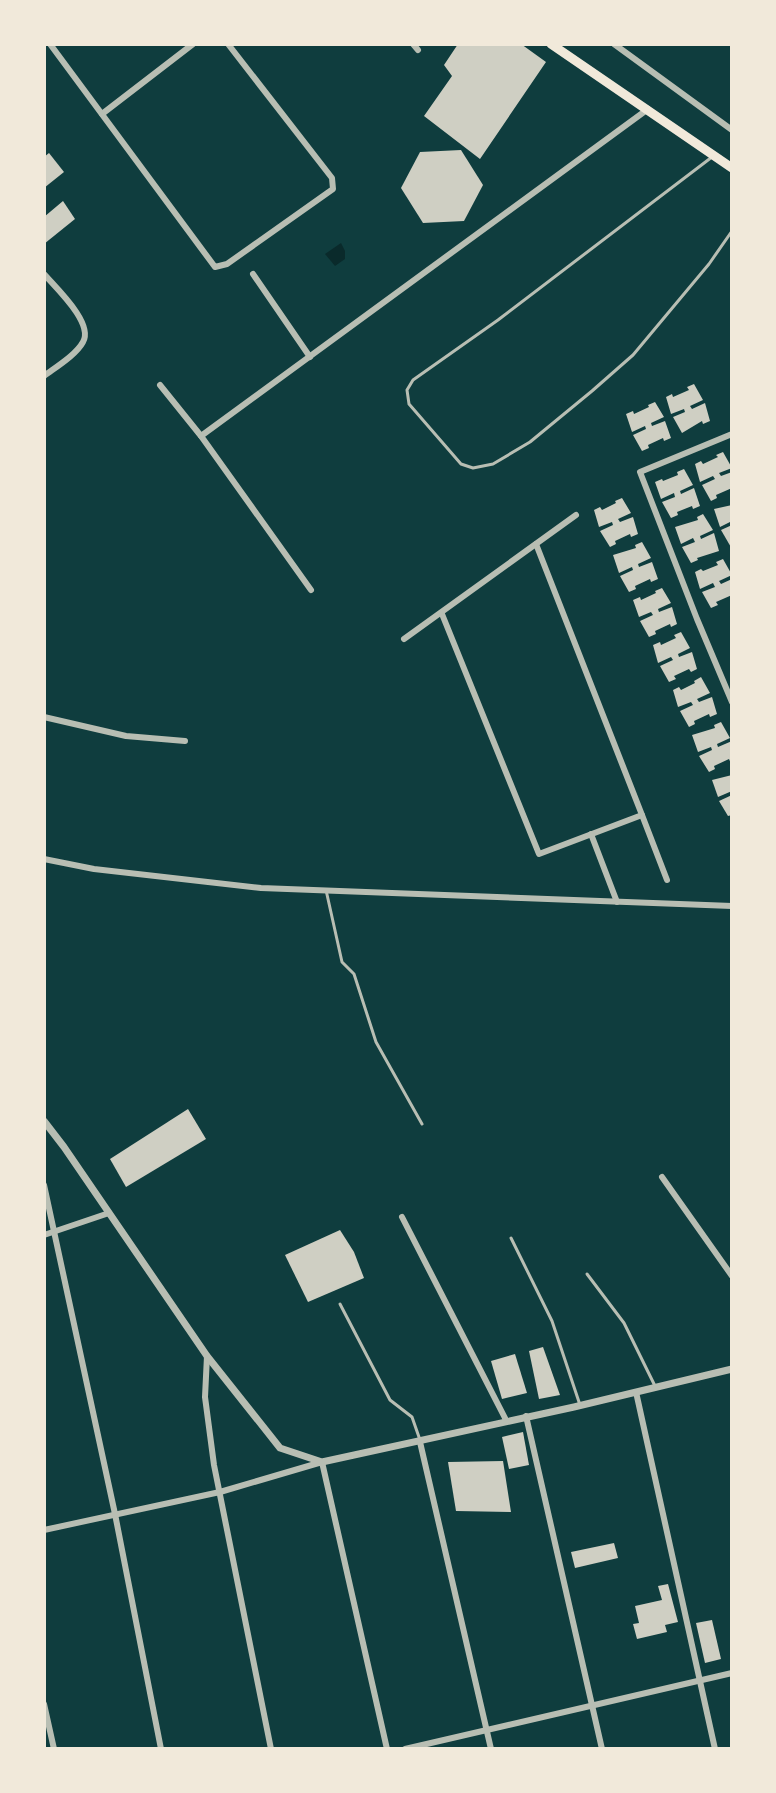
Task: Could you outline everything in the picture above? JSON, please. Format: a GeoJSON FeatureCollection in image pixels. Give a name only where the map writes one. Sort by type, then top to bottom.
{"type":"FeatureCollection","features":[{"type":"Feature","properties":{"kind":"main road"},"geometry":{"type":"LineString","coordinates":[[551,44],[731,166]]}},
{"type":"Feature","properties":{"kind":"street"},"geometry":{"type":"LineString","coordinates":[[50,44],[215,267],[227,264],[333,189],[332,178],[228,44]]}},
{"type":"Feature","properties":{"kind":"street"},"geometry":{"type":"LineString","coordinates":[[102,114],[193,44]]}},
{"type":"Feature","properties":{"kind":"street"},"geometry":{"type":"LineString","coordinates":[[614,44],[732,130]]}},
{"type":"Feature","properties":{"kind":"street"},"geometry":{"type":"LineString","coordinates":[[201,436],[648,109]]}},
{"type":"Feature","properties":{"kind":"street"},"geometry":{"type":"LineString","coordinates":[[44,274],[80,317],[85,332],[81,345],[44,376]]}},
{"type":"Feature","properties":{"kind":"street"},"geometry":{"type":"LineString","coordinates":[[253,274],[310,357]]}},
{"type":"Feature","properties":{"kind":"street"},"geometry":{"type":"LineString","coordinates":[[160,385],[201,436],[311,590]]}},
{"type":"Feature","properties":{"kind":"street"},"geometry":{"type":"LineString","coordinates":[[732,434],[640,472],[732,702]]}},
{"type":"Feature","properties":{"kind":"street"},"geometry":{"type":"LineString","coordinates":[[404,639],[576,515]]}},
{"type":"Feature","properties":{"kind":"street"},"geometry":{"type":"LineString","coordinates":[[536,544],[667,880]]}},
{"type":"Feature","properties":{"kind":"street"},"geometry":{"type":"LineString","coordinates":[[442,614],[539,854],[642,815]]}},
{"type":"Feature","properties":{"kind":"street"},"geometry":{"type":"LineString","coordinates":[[44,717],[126,736],[185,741]]}},
{"type":"Feature","properties":{"kind":"street"},"geometry":{"type":"LineString","coordinates":[[591,834],[617,902]]}},
{"type":"Feature","properties":{"kind":"street"},"geometry":{"type":"LineString","coordinates":[[44,859],[94,869],[261,888],[732,906]]}},
{"type":"Feature","properties":{"kind":"street"},"geometry":{"type":"LineString","coordinates":[[44,1121],[207,1356],[280,1448],[322,1462]]}},
{"type":"Feature","properties":{"kind":"street"},"geometry":{"type":"LineString","coordinates":[[662,1177],[732,1276]]}},
{"type":"Feature","properties":{"kind":"street"},"geometry":{"type":"LineString","coordinates":[[44,1185],[115,1514],[161,1749]]}},
{"type":"Feature","properties":{"kind":"street"},"geometry":{"type":"LineString","coordinates":[[44,1235],[109,1213]]}},
{"type":"Feature","properties":{"kind":"street"},"geometry":{"type":"LineString","coordinates":[[402,1217],[506,1420]]}},
{"type":"Feature","properties":{"kind":"street"},"geometry":{"type":"LineString","coordinates":[[207,1356],[205,1409],[271,1749]]}},
{"type":"Feature","properties":{"kind":"street"},"geometry":{"type":"LineString","coordinates":[[44,1530],[220,1492],[322,1462],[580,1406],[732,1369]]}},
{"type":"Feature","properties":{"kind":"street"},"geometry":{"type":"LineString","coordinates":[[636,1392],[715,1749]]}},
{"type":"Feature","properties":{"kind":"street"},"geometry":{"type":"LineString","coordinates":[[526,1416],[602,1749]]}},
{"type":"Feature","properties":{"kind":"street"},"geometry":{"type":"LineString","coordinates":[[420,1442],[491,1749]]}},
{"type":"Feature","properties":{"kind":"street"},"geometry":{"type":"LineString","coordinates":[[322,1462],[387,1749]]}},
{"type":"Feature","properties":{"kind":"street"},"geometry":{"type":"LineString","coordinates":[[405,1749],[732,1673]]}},
{"type":"Feature","properties":{"kind":"street"},"geometry":{"type":"LineString","coordinates":[[44,1704],[54,1749]]}},
{"type":"Feature","properties":{"kind":"lane"},"geometry":{"type":"LineString","coordinates":[[714,156],[510,311],[413,380],[407,390],[409,404],[461,464],[473,468],[493,464],[530,442],[633,355],[709,264],[732,231]]}},
{"type":"Feature","properties":{"kind":"lane"},"geometry":{"type":"LineString","coordinates":[[326,890],[342,962],[354,974],[376,1042],[422,1124]]}},
{"type":"Feature","properties":{"kind":"lane"},"geometry":{"type":"LineString","coordinates":[[511,1238],[552,1321],[580,1406]]}},
{"type":"Feature","properties":{"kind":"lane"},"geometry":{"type":"LineString","coordinates":[[587,1274],[624,1323],[656,1387]]}},
{"type":"Feature","properties":{"kind":"lane"},"geometry":{"type":"LineString","coordinates":[[340,1304],[390,1400],[412,1417],[420,1442]]}},
{"type":"Feature","properties":{"kind":"water"},"geometry":{"type":"Polygon","coordinates":[[[341,243],[345,259],[335,266],[325,254],[341,243]]]}},
{"type":"Feature","properties":{"kind":"building"},"geometry":{"type":"Polygon","coordinates":[[[458,44],[521,44],[546,62],[480,159],[424,116],[452,76],[444,65],[458,44]]]}},
{"type":"Feature","properties":{"kind":"building"},"geometry":{"type":"Polygon","coordinates":[[[461,150],[483,185],[464,221],[423,223],[401,188],[420,152],[461,150]]]}},
{"type":"Feature","properties":{"kind":"building"},"geometry":{"type":"Polygon","coordinates":[[[49,153],[64,172],[44,188],[44,157],[49,153]]]}},
{"type":"Feature","properties":{"kind":"building"},"geometry":{"type":"Polygon","coordinates":[[[63,201],[75,219],[44,244],[44,217],[63,201]]]}},
{"type":"Feature","properties":{"kind":"building"},"geometry":{"type":"Polygon","coordinates":[[[694,384],[703,400],[690,406],[692,409],[705,403],[710,421],[703,424],[702,421],[682,433],[673,417],[685,412],[684,409],[671,414],[666,397],[689,390],[687,387],[694,384]]]}},
{"type":"Feature","properties":{"kind":"building"},"geometry":{"type":"Polygon","coordinates":[[[655,402],[664,417],[651,423],[652,426],[665,421],[671,438],[664,441],[663,438],[642,451],[633,435],[646,429],[645,426],[632,432],[626,414],[633,411],[634,414],[655,402]]]}},
{"type":"Feature","properties":{"kind":"building"},"geometry":{"type":"Polygon","coordinates":[[[723,452],[732,468],[719,473],[721,476],[732,472],[732,488],[716,495],[717,498],[711,501],[702,485],[715,479],[713,476],[700,482],[695,464],[701,461],[703,464],[723,452]]]}},
{"type":"Feature","properties":{"kind":"building"},"geometry":{"type":"Polygon","coordinates":[[[684,469],[693,485],[680,491],[681,494],[694,488],[700,506],[677,512],[678,515],[671,518],[662,502],[675,497],[674,493],[661,499],[655,482],[678,475],[677,472],[684,469]]]}},
{"type":"Feature","properties":{"kind":"building"},"geometry":{"type":"Polygon","coordinates":[[[622,498],[631,513],[618,519],[620,522],[633,517],[638,534],[631,537],[630,534],[610,547],[600,531],[613,525],[612,522],[599,527],[594,510],[600,507],[602,510],[622,498]]]}},
{"type":"Feature","properties":{"kind":"building"},"geometry":{"type":"Polygon","coordinates":[[[732,505],[732,521],[720,527],[714,509],[732,505]]]}},
{"type":"Feature","properties":{"kind":"building"},"geometry":{"type":"Polygon","coordinates":[[[703,514],[713,530],[700,536],[701,539],[714,533],[719,551],[691,563],[682,547],[695,542],[693,538],[681,544],[675,527],[698,520],[697,517],[703,514]]]}},
{"type":"Feature","properties":{"kind":"building"},"geometry":{"type":"Polygon","coordinates":[[[732,525],[732,549],[721,530],[732,525]]]}},
{"type":"Feature","properties":{"kind":"building"},"geometry":{"type":"Polygon","coordinates":[[[642,542],[651,558],[638,564],[639,567],[652,562],[658,579],[651,582],[650,579],[629,592],[620,576],[633,570],[632,567],[619,573],[613,555],[636,548],[635,545],[642,542]]]}},
{"type":"Feature","properties":{"kind":"building"},"geometry":{"type":"Polygon","coordinates":[[[723,559],[732,575],[719,581],[721,584],[732,579],[732,595],[716,602],[718,605],[711,608],[702,592],[715,587],[713,583],[700,589],[695,572],[718,565],[716,562],[723,559]]]}},
{"type":"Feature","properties":{"kind":"building"},"geometry":{"type":"Polygon","coordinates":[[[662,588],[671,603],[658,609],[659,612],[672,607],[677,624],[671,627],[670,624],[649,637],[640,621],[653,615],[651,612],[639,617],[633,600],[640,597],[641,600],[662,588]]]}},
{"type":"Feature","properties":{"kind":"building"},"geometry":{"type":"Polygon","coordinates":[[[681,632],[690,648],[678,654],[679,657],[692,652],[697,669],[691,672],[689,669],[669,682],[660,666],[673,660],[671,657],[658,663],[653,645],[660,642],[661,645],[681,632]]]}},
{"type":"Feature","properties":{"kind":"building"},"geometry":{"type":"Polygon","coordinates":[[[701,677],[710,693],[697,699],[699,702],[712,697],[717,714],[710,717],[709,714],[689,727],[680,711],[693,705],[691,702],[678,707],[673,690],[679,687],[681,690],[701,677]]]}},
{"type":"Feature","properties":{"kind":"building"},"geometry":{"type":"Polygon","coordinates":[[[721,722],[730,738],[717,744],[718,747],[732,741],[732,766],[729,759],[709,772],[699,756],[712,750],[711,747],[698,752],[692,735],[715,728],[714,725],[721,722]]]}},
{"type":"Feature","properties":{"kind":"building"},"geometry":{"type":"Polygon","coordinates":[[[732,775],[732,791],[718,797],[712,780],[732,775]]]}},
{"type":"Feature","properties":{"kind":"building"},"geometry":{"type":"Polygon","coordinates":[[[732,795],[732,815],[728,816],[719,801],[732,795]]]}},
{"type":"Feature","properties":{"kind":"building"},"geometry":{"type":"Polygon","coordinates":[[[188,1109],[206,1139],[126,1187],[110,1159],[188,1109]]]}},
{"type":"Feature","properties":{"kind":"building"},"geometry":{"type":"Polygon","coordinates":[[[340,1230],[354,1252],[364,1278],[308,1302],[285,1255],[340,1230]]]}},
{"type":"Feature","properties":{"kind":"building"},"geometry":{"type":"Polygon","coordinates":[[[543,1347],[560,1395],[539,1399],[529,1351],[543,1347]]]}},
{"type":"Feature","properties":{"kind":"building"},"geometry":{"type":"Polygon","coordinates":[[[515,1354],[527,1393],[502,1399],[491,1361],[515,1354]]]}},
{"type":"Feature","properties":{"kind":"building"},"geometry":{"type":"Polygon","coordinates":[[[523,1432],[529,1465],[509,1469],[502,1437],[523,1432]]]}},
{"type":"Feature","properties":{"kind":"building"},"geometry":{"type":"Polygon","coordinates":[[[503,1461],[511,1512],[456,1511],[448,1462],[503,1461]]]}},
{"type":"Feature","properties":{"kind":"building"},"geometry":{"type":"Polygon","coordinates":[[[614,1543],[618,1558],[575,1568],[571,1552],[614,1543]]]}},
{"type":"Feature","properties":{"kind":"building"},"geometry":{"type":"Polygon","coordinates":[[[668,1584],[678,1622],[665,1625],[667,1632],[637,1639],[633,1624],[639,1623],[635,1606],[662,1600],[658,1586],[668,1584]]]}},
{"type":"Feature","properties":{"kind":"building"},"geometry":{"type":"Polygon","coordinates":[[[712,1620],[721,1659],[705,1663],[696,1623],[712,1620]]]}}]}
